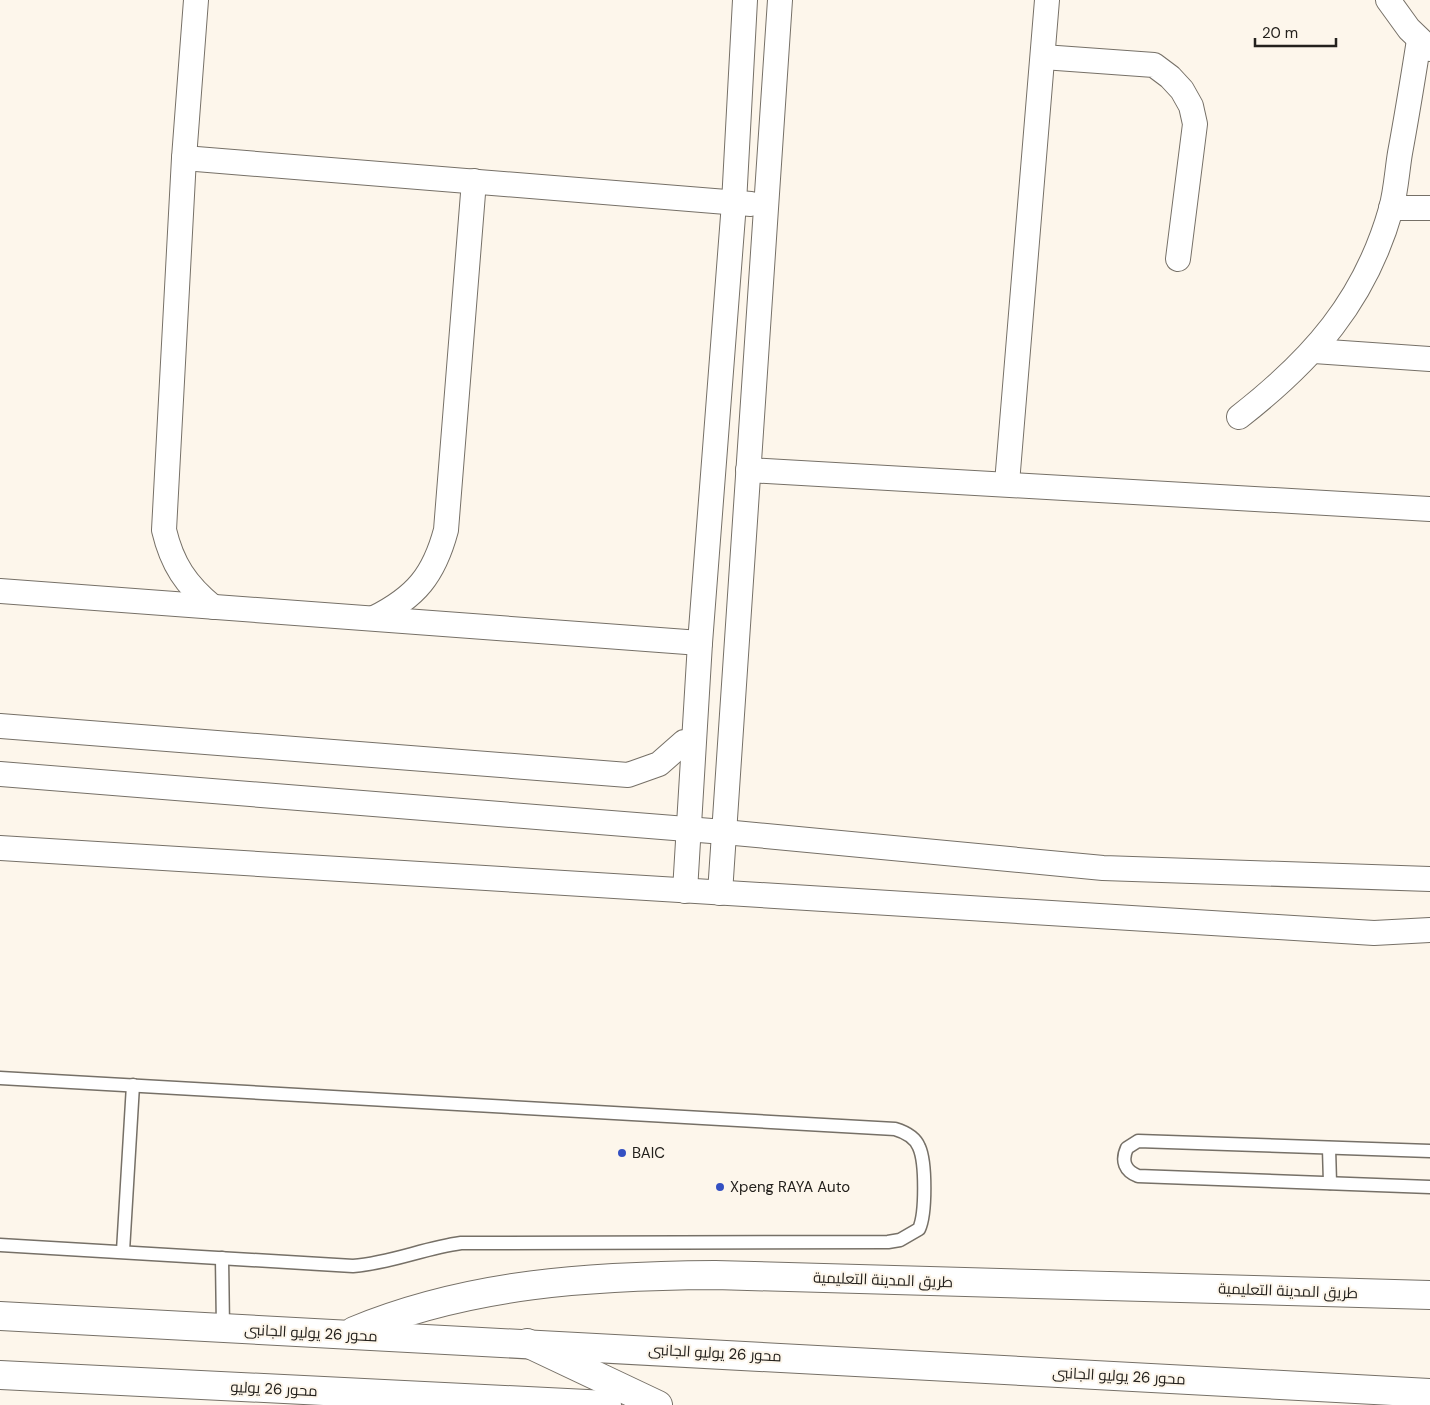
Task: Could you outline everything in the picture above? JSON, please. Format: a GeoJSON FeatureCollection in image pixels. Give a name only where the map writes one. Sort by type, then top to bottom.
{"type":"FeatureCollection","features":[{"type":"Feature","properties":{"kind":"main road","name":"طريق المدينة التعليمية"},"geometry":{"type":"LineString","coordinates":[[344,1335],[419,1307],[465,1295],[536,1284],[634,1277],[715,1275],[1430,1295]]}},
{"type":"Feature","properties":{"kind":"main road","name":"محور 26 يوليو الجانبى"},"geometry":{"type":"LineString","coordinates":[[0,1316],[1430,1393]]}},
{"type":"Feature","properties":{"kind":"main road"},"geometry":{"type":"LineString","coordinates":[[527,1343],[658,1405]]}},
{"type":"Feature","properties":{"kind":"main road","name":"محور 26 يوليو"},"geometry":{"type":"LineString","coordinates":[[0,1376],[607,1405]]}},
{"type":"Feature","properties":{"kind":"street"},"geometry":{"type":"LineString","coordinates":[[196,0],[184,158],[164,530],[169,553],[180,574],[194,592],[212,607]]}},
{"type":"Feature","properties":{"kind":"street"},"geometry":{"type":"LineString","coordinates":[[685,891],[700,643],[734,203],[744,0]]}},
{"type":"Feature","properties":{"kind":"street"},"geometry":{"type":"LineString","coordinates":[[720,893],[780,0]]}},
{"type":"Feature","properties":{"kind":"street"},"geometry":{"type":"LineString","coordinates":[[1007,483],[1047,0]]}},
{"type":"Feature","properties":{"kind":"street"},"geometry":{"type":"LineString","coordinates":[[1239,417],[1290,375],[1314,351],[1339,319],[1368,269],[1391,208],[1425,45],[1399,5]]}},
{"type":"Feature","properties":{"kind":"street"},"geometry":{"type":"LineString","coordinates":[[1043,57],[1154,65],[1170,76],[1182,90],[1191,106],[1195,124],[1178,259]]}},
{"type":"Feature","properties":{"kind":"street"},"geometry":{"type":"LineString","coordinates":[[184,158],[766,205]]}},
{"type":"Feature","properties":{"kind":"street"},"geometry":{"type":"LineString","coordinates":[[736,170],[768,172]]}},
{"type":"Feature","properties":{"kind":"street"},"geometry":{"type":"LineString","coordinates":[[374,618],[396,607],[414,593],[429,574],[440,552],[446,530],[474,182]]}},
{"type":"Feature","properties":{"kind":"street"},"geometry":{"type":"LineString","coordinates":[[1391,208],[1430,208]]}},
{"type":"Feature","properties":{"kind":"street"},"geometry":{"type":"LineString","coordinates":[[1314,351],[1430,359]]}},
{"type":"Feature","properties":{"kind":"street"},"geometry":{"type":"LineString","coordinates":[[748,470],[1007,483],[1430,509]]}},
{"type":"Feature","properties":{"kind":"street"},"geometry":{"type":"LineString","coordinates":[[0,591],[700,643]]}},
{"type":"Feature","properties":{"kind":"street"},"geometry":{"type":"LineString","coordinates":[[0,726],[628,774],[659,764],[684,742],[693,743]]}},
{"type":"Feature","properties":{"kind":"street"},"geometry":{"type":"LineString","coordinates":[[0,774],[724,832],[1103,868],[1430,878]]}},
{"type":"Feature","properties":{"kind":"street"},"geometry":{"type":"LineString","coordinates":[[0,848],[1374,933],[1430,930]]}},
{"type":"Feature","properties":{"kind":"lane"},"geometry":{"type":"LineString","coordinates":[[0,1078],[895,1129],[915,1140],[921,1155],[925,1207],[919,1229],[910,1235],[888,1242],[461,1243],[440,1246],[390,1262],[353,1266],[0,1245]]}},
{"type":"Feature","properties":{"kind":"lane"},"geometry":{"type":"LineString","coordinates":[[123,1251],[133,1085]]}},
{"type":"Feature","properties":{"kind":"lane"},"geometry":{"type":"LineString","coordinates":[[1430,1151],[1138,1141],[1127,1148],[1124,1162],[1126,1168],[1138,1176],[1430,1187]]}},
{"type":"Feature","properties":{"kind":"lane"},"geometry":{"type":"LineString","coordinates":[[1329,1148],[1330,1184]]}},
{"type":"Feature","properties":{"kind":"lane"},"geometry":{"type":"LineString","coordinates":[[222,1258],[223,1328]]}},
{"type":"Feature","properties":{"kind":"place","name":"BAIC"},"geometry":{"type":"Point","coordinates":[622,1153]}},
{"type":"Feature","properties":{"kind":"place","name":"Xpeng RAYA Auto"},"geometry":{"type":"Point","coordinates":[720,1187]}}]}
